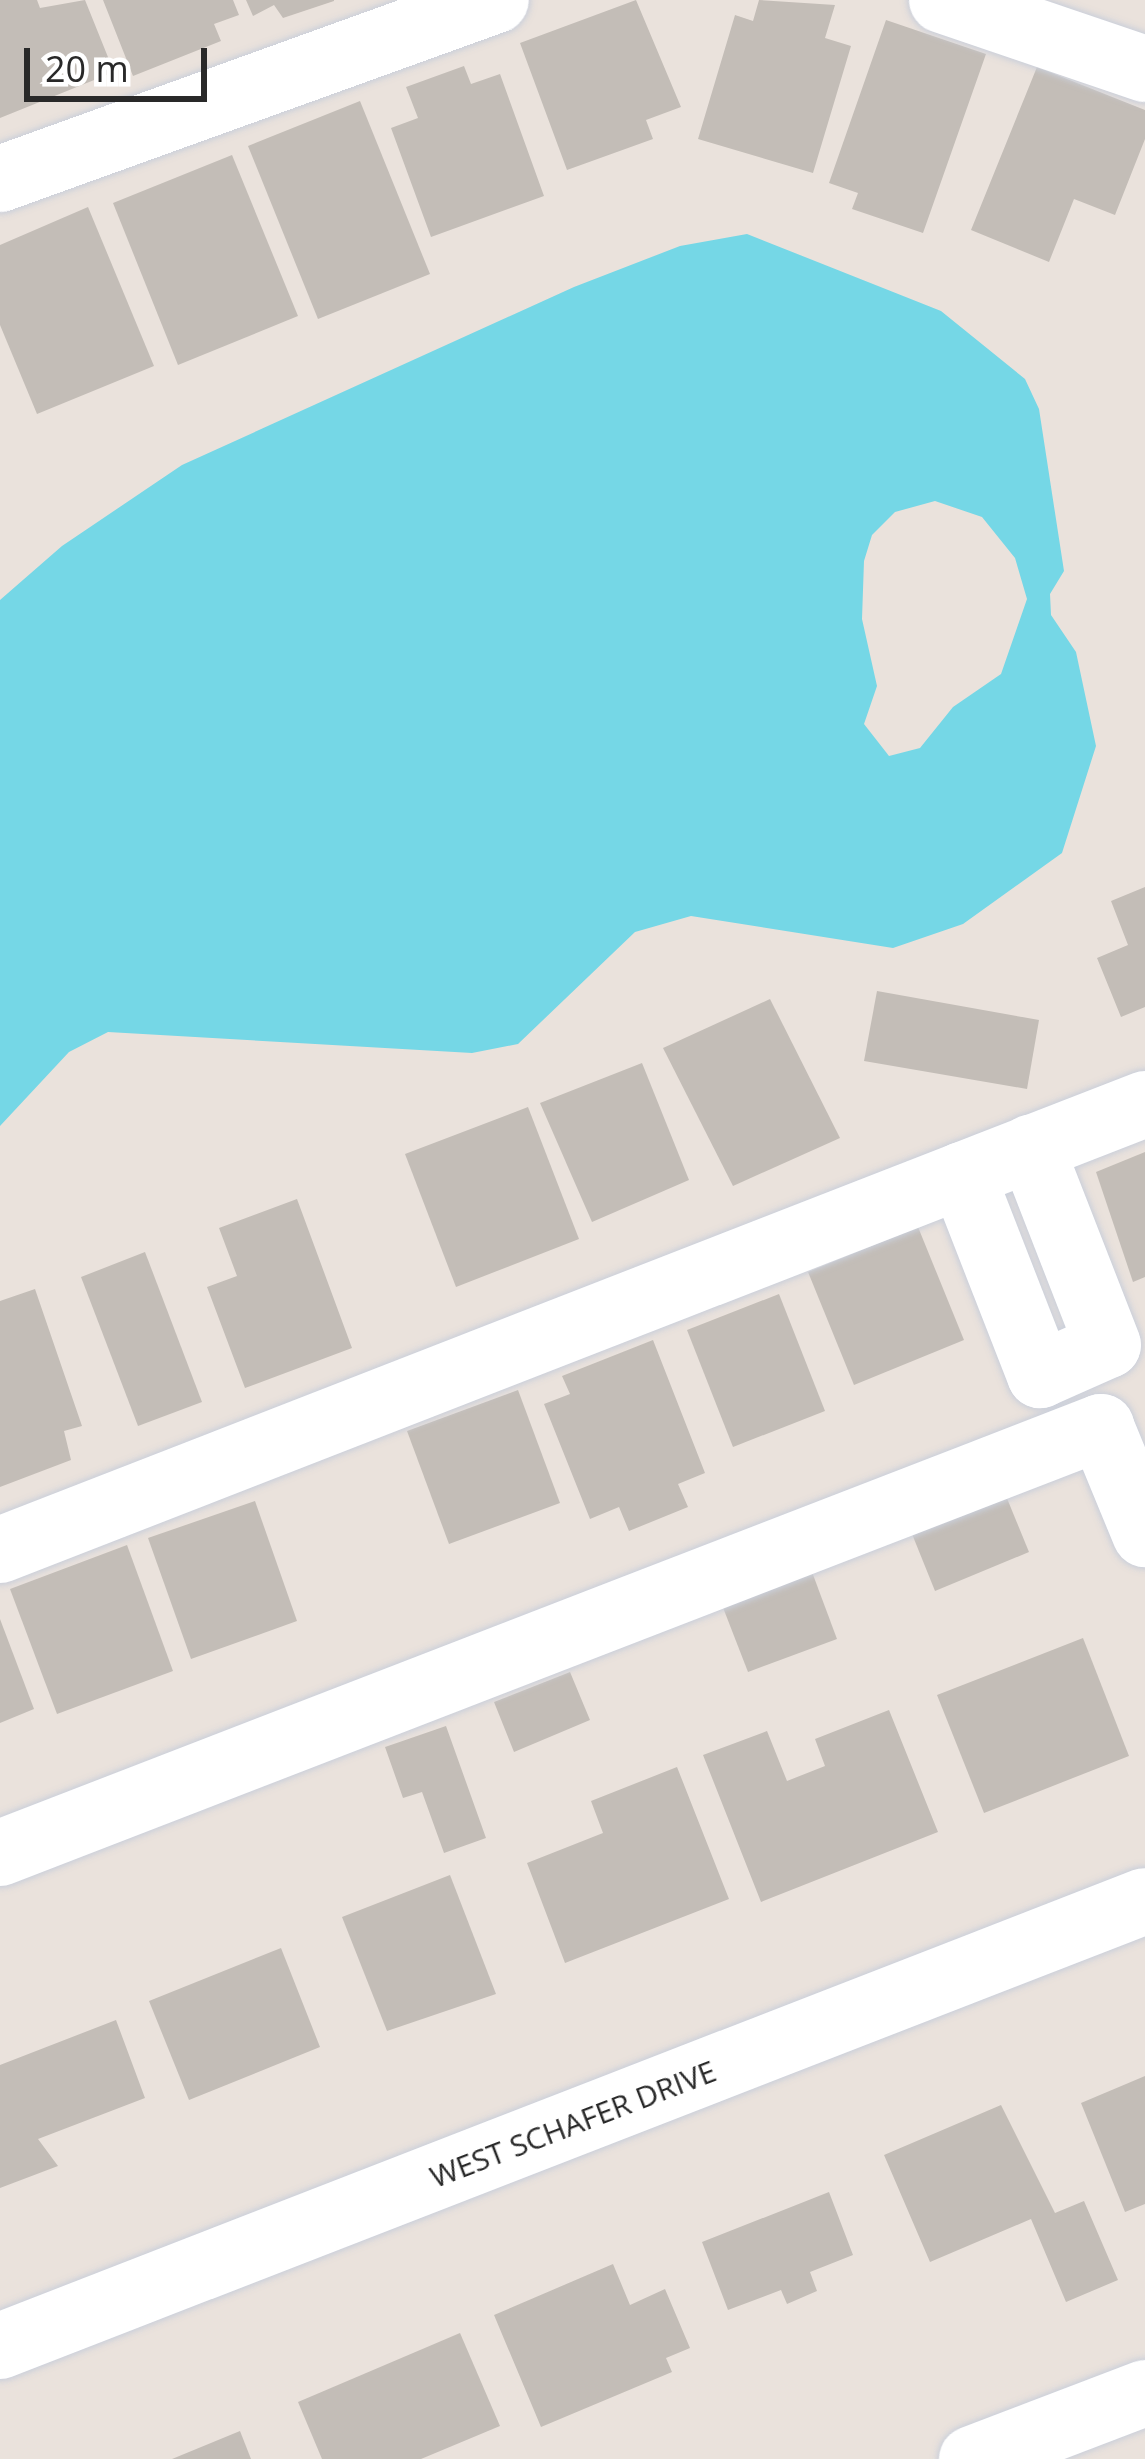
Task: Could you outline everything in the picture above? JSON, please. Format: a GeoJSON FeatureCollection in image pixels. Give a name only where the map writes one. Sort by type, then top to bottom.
{"type":"FeatureCollection","features":[{"type":"Feature","properties":{"kind":"street"},"geometry":{"type":"LineString","coordinates":[[0,179],[496,0]]}},
{"type":"Feature","properties":{"kind":"street"},"geometry":{"type":"LineString","coordinates":[[942,0],[1145,69]]}},
{"type":"Feature","properties":{"kind":"street"},"geometry":{"type":"LineString","coordinates":[[0,1550],[1145,1104]]}},
{"type":"Feature","properties":{"kind":"street"},"geometry":{"type":"LineString","coordinates":[[962,1175],[1040,1375],[1108,1345],[1031,1148]]}},
{"type":"Feature","properties":{"kind":"street"},"geometry":{"type":"LineString","coordinates":[[0,1853],[1101,1427],[1145,1534]]}},
{"type":"Feature","properties":{"kind":"street","name":"WEST SCHAFER DRIVE"},"geometry":{"type":"LineString","coordinates":[[0,2346],[1145,1901]]}},
{"type":"Feature","properties":{"kind":"street"},"geometry":{"type":"LineString","coordinates":[[972,2459],[1145,2393]]}},
{"type":"Feature","properties":{"kind":"water"},"geometry":{"type":"Polygon","coordinates":[[[747,234],[941,311],[1025,379],[1039,409],[1064,571],[1050,594],[1051,615],[1076,652],[1096,746],[1062,853],[963,924],[893,948],[691,916],[635,932],[518,1044],[472,1053],[108,1032],[69,1052],[0,1126],[0,600],[62,546],[182,465],[574,287],[680,246],[747,234]],[[935,501],[895,512],[872,535],[864,561],[862,619],[877,686],[864,724],[889,756],[920,748],[953,707],[1001,674],[1027,599],[1015,558],[982,517],[935,501]]]}},
{"type":"Feature","properties":{"kind":"building"},"geometry":{"type":"Polygon","coordinates":[[[0,0],[37,0],[40,8],[85,0],[114,72],[0,118],[0,0]]]}},
{"type":"Feature","properties":{"kind":"building"},"geometry":{"type":"Polygon","coordinates":[[[103,0],[233,0],[239,15],[214,24],[221,41],[133,76],[103,0]]]}},
{"type":"Feature","properties":{"kind":"building"},"geometry":{"type":"Polygon","coordinates":[[[246,0],[334,1],[283,18],[274,5],[253,16],[246,0]]]}},
{"type":"Feature","properties":{"kind":"building"},"geometry":{"type":"Polygon","coordinates":[[[636,0],[681,107],[646,120],[653,139],[567,170],[520,43],[636,0]]]}},
{"type":"Feature","properties":{"kind":"building"},"geometry":{"type":"Polygon","coordinates":[[[759,0],[835,5],[825,38],[851,46],[813,173],[698,139],[735,15],[753,21],[759,0]]]}},
{"type":"Feature","properties":{"kind":"building"},"geometry":{"type":"Polygon","coordinates":[[[886,20],[986,54],[923,233],[852,209],[858,193],[829,183],[886,20]]]}},
{"type":"Feature","properties":{"kind":"building"},"geometry":{"type":"Polygon","coordinates":[[[464,66],[471,84],[500,74],[544,196],[431,237],[391,128],[418,118],[406,87],[464,66]]]}},
{"type":"Feature","properties":{"kind":"building"},"geometry":{"type":"Polygon","coordinates":[[[1037,67],[1145,110],[1145,139],[1115,215],[1074,199],[1049,262],[971,230],[1037,67]]]}},
{"type":"Feature","properties":{"kind":"building"},"geometry":{"type":"Polygon","coordinates":[[[360,101],[430,274],[318,319],[248,146],[360,101]]]}},
{"type":"Feature","properties":{"kind":"building"},"geometry":{"type":"Polygon","coordinates":[[[232,155],[298,316],[178,365],[113,203],[232,155]]]}},
{"type":"Feature","properties":{"kind":"building"},"geometry":{"type":"Polygon","coordinates":[[[88,207],[154,366],[37,414],[0,325],[0,245],[88,207]]]}},
{"type":"Feature","properties":{"kind":"building"},"geometry":{"type":"Polygon","coordinates":[[[1145,887],[1145,1007],[1121,1017],[1097,958],[1128,945],[1111,901],[1145,887]]]}},
{"type":"Feature","properties":{"kind":"building"},"geometry":{"type":"Polygon","coordinates":[[[877,991],[1039,1020],[1027,1089],[864,1061],[877,991]]]}},
{"type":"Feature","properties":{"kind":"building"},"geometry":{"type":"Polygon","coordinates":[[[770,999],[840,1138],[733,1186],[663,1048],[770,999]]]}},
{"type":"Feature","properties":{"kind":"building"},"geometry":{"type":"Polygon","coordinates":[[[642,1063],[689,1180],[592,1222],[540,1103],[642,1063]]]}},
{"type":"Feature","properties":{"kind":"building"},"geometry":{"type":"Polygon","coordinates":[[[528,1107],[579,1239],[456,1287],[405,1154],[528,1107]]]}},
{"type":"Feature","properties":{"kind":"building"},"geometry":{"type":"Polygon","coordinates":[[[1145,1152],[1145,1277],[1133,1282],[1096,1172],[1145,1152]]]}},
{"type":"Feature","properties":{"kind":"building"},"geometry":{"type":"Polygon","coordinates":[[[297,1199],[352,1348],[245,1388],[207,1287],[237,1276],[219,1228],[297,1199]]]}},
{"type":"Feature","properties":{"kind":"building"},"geometry":{"type":"Polygon","coordinates":[[[918,1227],[964,1340],[854,1385],[808,1272],[918,1227]]]}},
{"type":"Feature","properties":{"kind":"building"},"geometry":{"type":"Polygon","coordinates":[[[145,1252],[202,1402],[138,1426],[81,1277],[145,1252]]]}},
{"type":"Feature","properties":{"kind":"building"},"geometry":{"type":"Polygon","coordinates":[[[35,1289],[82,1426],[64,1431],[71,1460],[0,1487],[0,1301],[35,1289]]]}},
{"type":"Feature","properties":{"kind":"building"},"geometry":{"type":"Polygon","coordinates":[[[779,1294],[825,1411],[733,1447],[687,1330],[779,1294]]]}},
{"type":"Feature","properties":{"kind":"building"},"geometry":{"type":"Polygon","coordinates":[[[653,1340],[705,1473],[678,1484],[688,1507],[629,1531],[619,1507],[590,1519],[544,1404],[570,1394],[562,1376],[653,1340]]]}},
{"type":"Feature","properties":{"kind":"building"},"geometry":{"type":"Polygon","coordinates":[[[518,1390],[560,1503],[449,1544],[407,1431],[518,1390]]]}},
{"type":"Feature","properties":{"kind":"building"},"geometry":{"type":"Polygon","coordinates":[[[1004,1491],[1029,1552],[935,1591],[910,1529],[1004,1491]]]}},
{"type":"Feature","properties":{"kind":"building"},"geometry":{"type":"Polygon","coordinates":[[[255,1501],[297,1621],[191,1659],[148,1538],[255,1501]]]}},
{"type":"Feature","properties":{"kind":"building"},"geometry":{"type":"Polygon","coordinates":[[[127,1545],[173,1671],[57,1714],[10,1589],[127,1545]]]}},
{"type":"Feature","properties":{"kind":"building"},"geometry":{"type":"Polygon","coordinates":[[[812,1572],[837,1639],[748,1672],[722,1605],[812,1572]]]}},
{"type":"Feature","properties":{"kind":"building"},"geometry":{"type":"Polygon","coordinates":[[[0,1619],[34,1709],[0,1723],[0,1619]]]}},
{"type":"Feature","properties":{"kind":"building"},"geometry":{"type":"Polygon","coordinates":[[[1083,1638],[1129,1756],[984,1813],[937,1695],[1083,1638]]]}},
{"type":"Feature","properties":{"kind":"building"},"geometry":{"type":"Polygon","coordinates":[[[570,1672],[590,1720],[514,1752],[494,1702],[570,1672]]]}},
{"type":"Feature","properties":{"kind":"building"},"geometry":{"type":"Polygon","coordinates":[[[889,1710],[938,1832],[761,1902],[703,1755],[767,1731],[787,1781],[825,1766],[815,1739],[889,1710]]]}},
{"type":"Feature","properties":{"kind":"building"},"geometry":{"type":"Polygon","coordinates":[[[446,1726],[486,1838],[444,1853],[422,1792],[403,1798],[385,1747],[446,1726]]]}},
{"type":"Feature","properties":{"kind":"building"},"geometry":{"type":"Polygon","coordinates":[[[677,1767],[729,1899],[565,1963],[527,1863],[603,1833],[591,1801],[677,1767]]]}},
{"type":"Feature","properties":{"kind":"building"},"geometry":{"type":"Polygon","coordinates":[[[450,1875],[496,1994],[387,2031],[342,1917],[450,1875]]]}},
{"type":"Feature","properties":{"kind":"building"},"geometry":{"type":"Polygon","coordinates":[[[281,1948],[320,2047],[189,2100],[149,2001],[281,1948]]]}},
{"type":"Feature","properties":{"kind":"building"},"geometry":{"type":"Polygon","coordinates":[[[116,2020],[145,2098],[38,2139],[58,2166],[0,2188],[0,2065],[116,2020]]]}},
{"type":"Feature","properties":{"kind":"building"},"geometry":{"type":"Polygon","coordinates":[[[1145,2076],[1145,2204],[1125,2212],[1081,2103],[1145,2076]]]}},
{"type":"Feature","properties":{"kind":"building"},"geometry":{"type":"Polygon","coordinates":[[[1001,2105],[1055,2213],[1084,2201],[1118,2280],[1066,2302],[1031,2219],[930,2262],[884,2155],[1001,2105]]]}},
{"type":"Feature","properties":{"kind":"building"},"geometry":{"type":"Polygon","coordinates":[[[829,2192],[853,2255],[810,2272],[817,2291],[787,2304],[781,2290],[728,2310],[702,2242],[829,2192]]]}},
{"type":"Feature","properties":{"kind":"building"},"geometry":{"type":"Polygon","coordinates":[[[613,2264],[630,2305],[665,2289],[690,2348],[666,2358],[672,2372],[541,2427],[494,2315],[613,2264]]]}},
{"type":"Feature","properties":{"kind":"building"},"geometry":{"type":"Polygon","coordinates":[[[460,2333],[500,2426],[421,2459],[322,2459],[298,2402],[460,2333]]]}},
{"type":"Feature","properties":{"kind":"building"},"geometry":{"type":"Polygon","coordinates":[[[240,2431],[251,2459],[172,2459],[240,2431]]]}}]}
